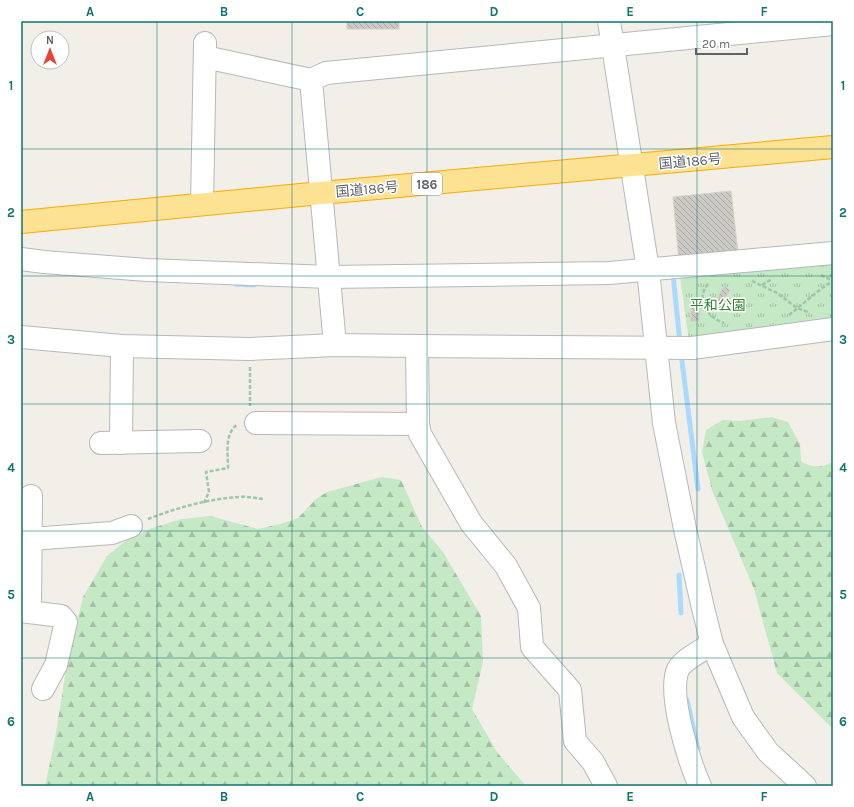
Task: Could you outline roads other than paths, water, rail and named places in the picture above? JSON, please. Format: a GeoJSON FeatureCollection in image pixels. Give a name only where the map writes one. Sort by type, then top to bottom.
{"type":"FeatureCollection","features":[{"type":"Feature","properties":{"kind":"highway","name":"国道186号"},"geometry":{"type":"LineString","coordinates":[[21,222],[321,192],[833,147]]}},
{"type":"Feature","properties":{"kind":"street"},"geometry":{"type":"LineString","coordinates":[[609,21],[630,166],[648,270],[664,423],[685,529],[712,644],[743,717],[768,752],[805,786]]}},
{"type":"Feature","properties":{"kind":"street"},"geometry":{"type":"LineString","coordinates":[[202,204],[205,50],[311,80],[326,73],[833,24]]}},
{"type":"Feature","properties":{"kind":"street"},"geometry":{"type":"LineString","coordinates":[[311,80],[334,345]]}},
{"type":"Feature","properties":{"kind":"street"},"geometry":{"type":"LineString","coordinates":[[21,259],[147,270],[329,277],[609,274],[833,253]]}},
{"type":"Feature","properties":{"kind":"street"},"geometry":{"type":"LineString","coordinates":[[21,337],[122,346],[250,349],[334,345],[656,349],[692,348],[833,329]]}},
{"type":"Feature","properties":{"kind":"street"},"geometry":{"type":"LineString","coordinates":[[122,346],[111,443],[200,441]]}},
{"type":"Feature","properties":{"kind":"street"},"geometry":{"type":"LineString","coordinates":[[417,346],[418,424],[422,439],[471,523],[506,566],[529,608],[532,647],[570,690],[575,741],[593,762],[606,786]]}},
{"type":"Feature","properties":{"kind":"street"},"geometry":{"type":"LineString","coordinates":[[250,419],[418,424]]}},
{"type":"Feature","properties":{"kind":"street"},"geometry":{"type":"LineString","coordinates":[[31,496],[31,538],[26,612],[61,616],[66,622],[56,665],[43,689]]}},
{"type":"Feature","properties":{"kind":"street"},"geometry":{"type":"LineString","coordinates":[[31,538],[112,533],[131,526]]}},
{"type":"Feature","properties":{"kind":"street"},"geometry":{"type":"LineString","coordinates":[[700,786],[678,719],[676,686],[677,671],[690,658],[712,644]]}},
{"type":"Feature","properties":{"kind":"waterway"},"geometry":{"type":"LineString","coordinates":[[673,274],[680,343]]}},
{"type":"Feature","properties":{"kind":"waterway"},"geometry":{"type":"LineString","coordinates":[[236,284],[254,285]]}},
{"type":"Feature","properties":{"kind":"waterway"},"geometry":{"type":"LineString","coordinates":[[681,353],[698,489]]}},
{"type":"Feature","properties":{"kind":"waterway"},"geometry":{"type":"LineString","coordinates":[[679,575],[681,613]]}},
{"type":"Feature","properties":{"kind":"waterway"},"geometry":{"type":"LineString","coordinates":[[687,700],[698,749]]}},
{"type":"Feature","properties":{"kind":"park label","name":"平和公園"},"geometry":{"type":"Point","coordinates":[718,305]}}]}
